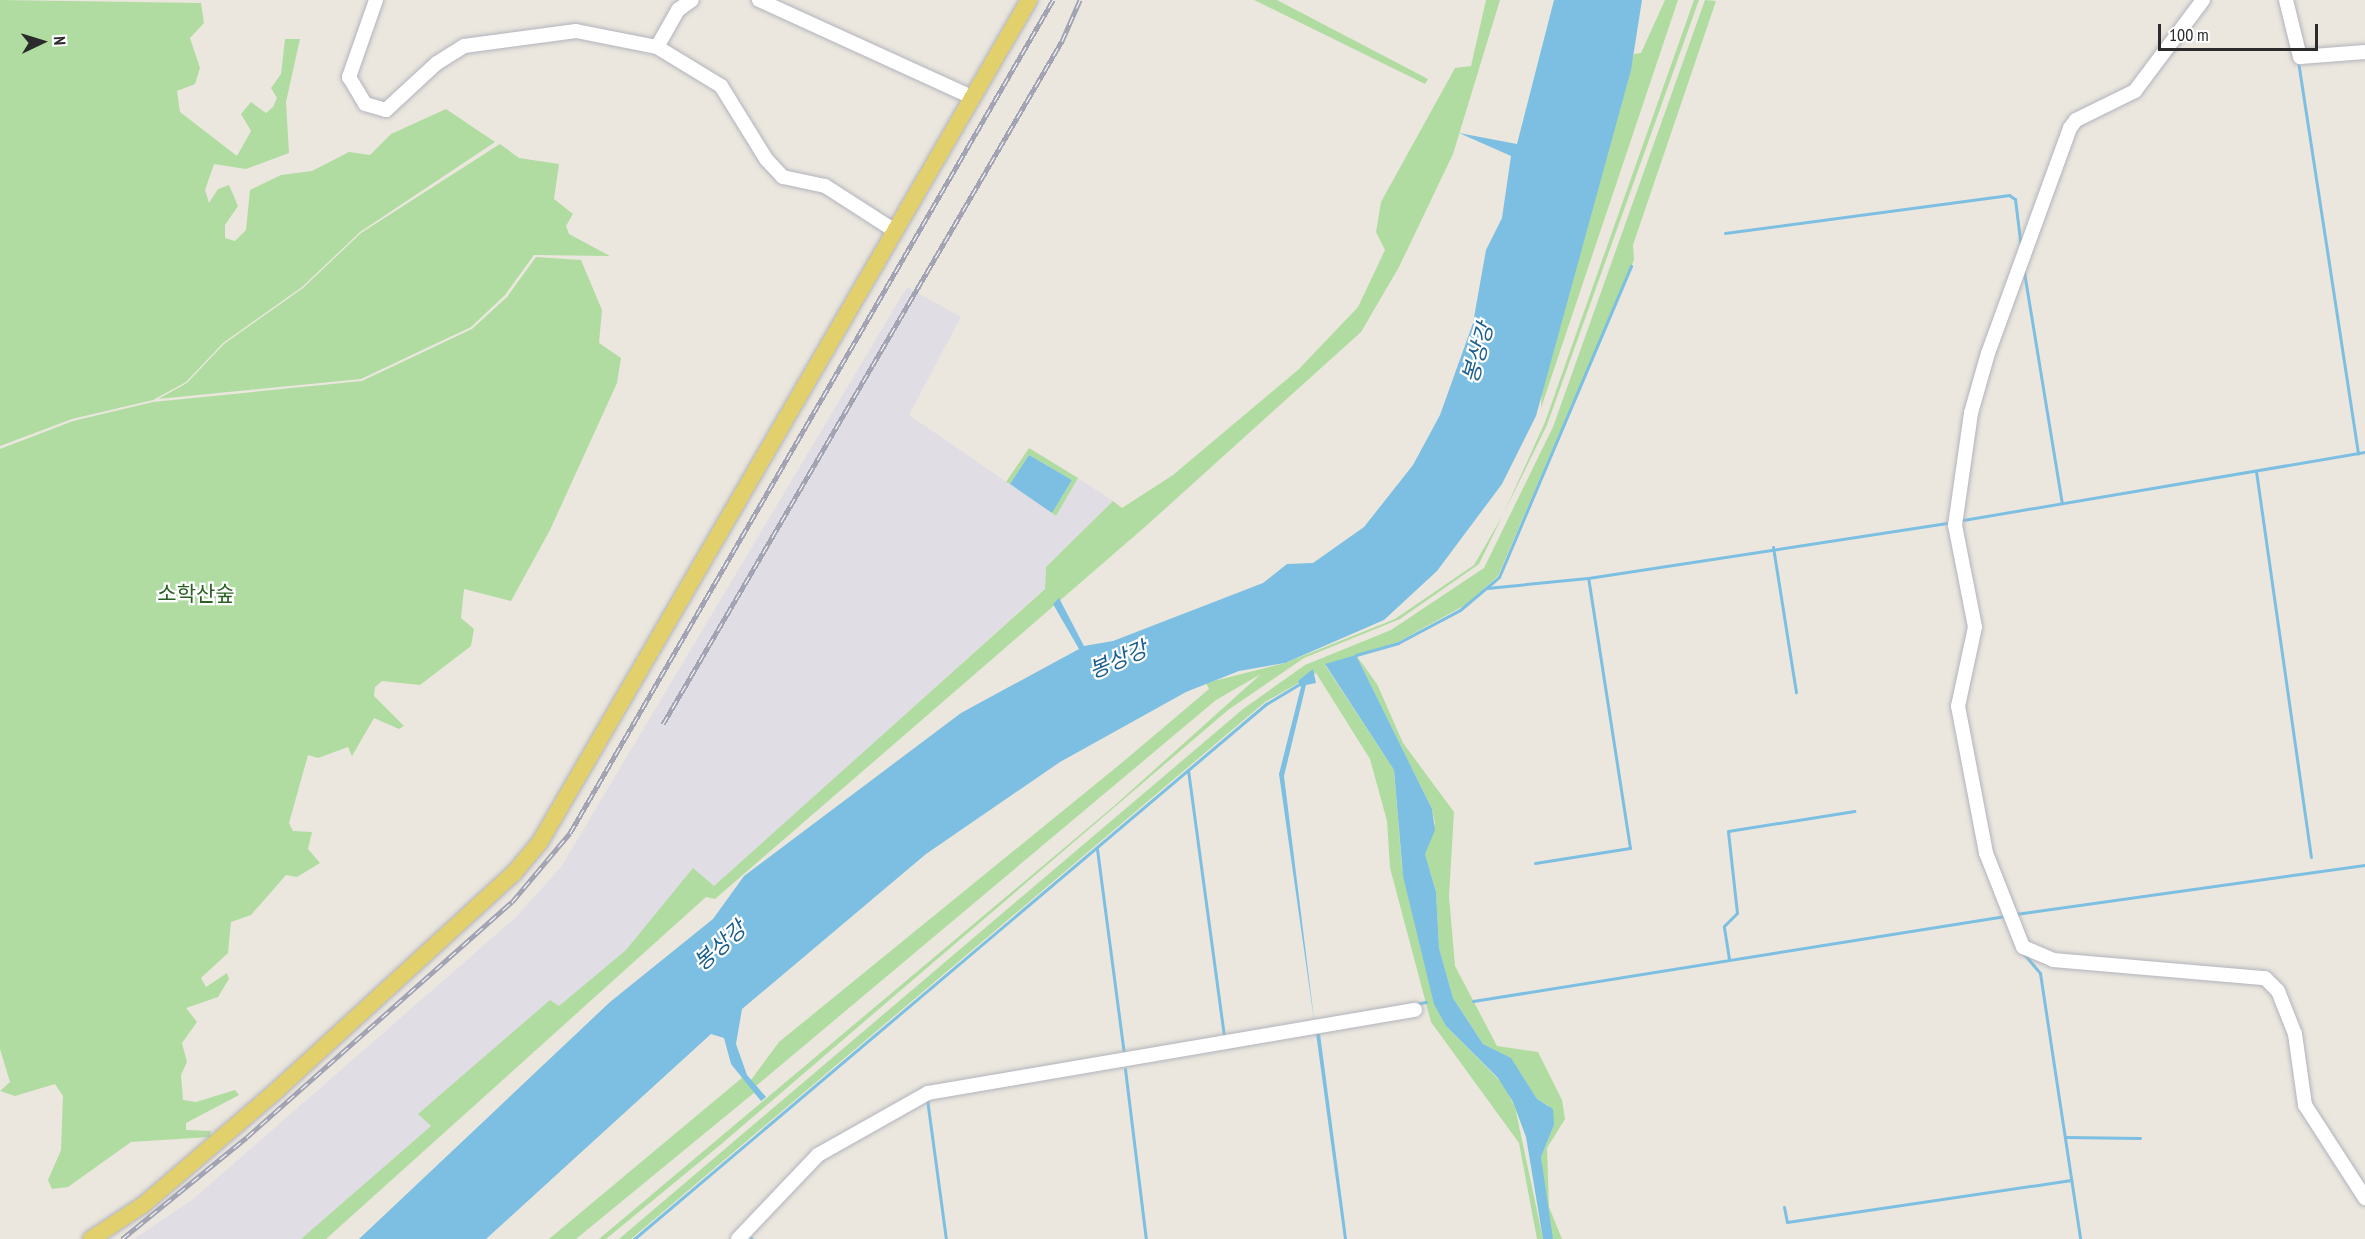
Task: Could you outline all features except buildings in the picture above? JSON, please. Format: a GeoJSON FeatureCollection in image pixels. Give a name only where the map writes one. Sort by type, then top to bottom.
{"type":"FeatureCollection","features":[{"type":"Feature","properties":{"kind":"main road"},"geometry":{"type":"LineString","coordinates":[[91,1239],[143,1205],[277,1090],[514,873],[540,842],[1029,0]]}},
{"type":"Feature","properties":{"kind":"street"},"geometry":{"type":"LineString","coordinates":[[376,0],[349,77],[356,96],[377,109],[386,110],[436,63],[464,46],[576,31],[657,47],[720,86],[766,159],[783,177],[825,186],[895,231]]}},
{"type":"Feature","properties":{"kind":"street"},"geometry":{"type":"LineString","coordinates":[[657,47],[674,16],[692,0]]}},
{"type":"Feature","properties":{"kind":"street"},"geometry":{"type":"LineString","coordinates":[[759,0],[972,97]]}},
{"type":"Feature","properties":{"kind":"street"},"geometry":{"type":"LineString","coordinates":[[2203,0],[2135,91],[2085,115],[2070,128],[1988,353],[1971,413],[1955,525],[1975,627],[1958,706],[1986,853],[2023,947],[2053,960],[2265,978],[2278,991],[2295,1034],[2305,1105],[2365,1198]]}},
{"type":"Feature","properties":{"kind":"street"},"geometry":{"type":"LineString","coordinates":[[2286,0],[2300,57],[2365,52]]}},
{"type":"Feature","properties":{"kind":"street"},"geometry":{"type":"LineString","coordinates":[[738,1239],[780,1189],[818,1155],[928,1093],[1415,1010]]}},
{"type":"Feature","properties":{"kind":"shaded area"},"geometry":{"type":"Polygon","coordinates":[[[907,287],[961,317],[909,415],[1055,515],[1078,478],[1113,501],[1046,567],[1045,588],[714,887],[303,1239],[134,1239],[192,1200],[516,917],[561,867],[907,287]]]}},
{"type":"Feature","properties":{"kind":"green space"},"geometry":{"type":"Polygon","coordinates":[[[0,0],[201,3],[204,23],[190,38],[200,68],[195,84],[177,91],[180,112],[237,156],[251,131],[241,114],[251,102],[266,113],[273,107],[277,98],[271,88],[281,74],[285,39],[300,39],[286,102],[289,153],[246,169],[214,164],[205,190],[209,203],[218,189],[229,185],[238,206],[225,225],[225,238],[235,241],[246,230],[250,190],[281,175],[312,171],[349,152],[370,155],[391,134],[446,109],[495,142],[360,232],[302,287],[223,343],[186,382],[153,400],[72,419],[0,446],[0,0]]]}},
{"type":"Feature","properties":{"kind":"green space"},"geometry":{"type":"Polygon","coordinates":[[[1254,0],[1277,0],[1428,79],[1425,84],[1254,0]]]}},
{"type":"Feature","properties":{"kind":"green space"},"geometry":{"type":"Polygon","coordinates":[[[1486,0],[1500,0],[1453,154],[1399,267],[1361,332],[1146,526],[715,899],[706,897],[326,1239],[301,1239],[431,1126],[418,1114],[550,1000],[559,1006],[626,950],[693,868],[714,886],[1045,589],[1046,567],[1113,501],[1122,508],[1173,475],[1299,369],[1358,307],[1385,250],[1376,232],[1381,202],[1455,68],[1471,66],[1486,0]]]}},
{"type":"Feature","properties":{"kind":"green space"},"geometry":{"type":"Polygon","coordinates":[[[1665,0],[1678,0],[1541,408],[1542,384],[1634,54],[1641,53],[1665,0]]]}},
{"type":"Feature","properties":{"kind":"green space"},"geometry":{"type":"Polygon","coordinates":[[[1694,0],[1699,0],[1547,425],[1503,514],[1545,422],[1694,0]]]}},
{"type":"Feature","properties":{"kind":"green space"},"geometry":{"type":"Polygon","coordinates":[[[1705,0],[1716,1],[1633,245],[1634,260],[1498,576],[1467,604],[1398,642],[1325,665],[1394,770],[1402,868],[1435,1004],[1446,1026],[1502,1083],[1515,1107],[1543,1239],[1537,1239],[1519,1143],[1431,1022],[1390,868],[1387,821],[1370,759],[1316,673],[1265,702],[631,1239],[619,1239],[1243,709],[1305,665],[1391,630],[1484,568],[1553,427],[1705,0]]]}},
{"type":"Feature","properties":{"kind":"green space"},"geometry":{"type":"Polygon","coordinates":[[[500,144],[519,158],[559,164],[554,199],[573,214],[566,226],[569,234],[610,256],[534,255],[505,295],[471,327],[361,379],[158,399],[187,383],[224,344],[303,288],[361,233],[500,144]]]}},
{"type":"Feature","properties":{"kind":"green space","name":"소학산숲"},"geometry":{"type":"Polygon","coordinates":[[[536,257],[581,260],[602,310],[599,343],[621,358],[617,383],[550,530],[511,601],[464,589],[461,618],[474,629],[471,646],[420,685],[382,681],[375,687],[374,696],[404,726],[399,729],[374,718],[352,756],[348,747],[318,758],[308,755],[289,823],[293,831],[312,832],[308,849],[320,863],[297,877],[286,875],[251,915],[231,922],[228,953],[201,978],[206,987],[227,973],[229,979],[218,997],[186,1008],[197,1022],[182,1043],[187,1062],[181,1075],[183,1100],[196,1102],[235,1090],[239,1095],[186,1123],[186,1130],[211,1131],[210,1137],[131,1142],[68,1187],[52,1189],[48,1180],[61,1150],[63,1096],[55,1084],[15,1096],[0,1091],[10,1082],[0,1049],[0,449],[73,421],[153,402],[362,381],[472,329],[507,297],[536,257]]]}},
{"type":"Feature","properties":{"kind":"green space"},"geometry":{"type":"Polygon","coordinates":[[[1029,448],[1078,478],[1056,516],[1052,513],[1072,480],[1029,455],[1010,484],[1006,482],[1029,448]]]}},
{"type":"Feature","properties":{"kind":"green space"},"geometry":{"type":"Polygon","coordinates":[[[1503,515],[1479,564],[1400,619],[1304,658],[1228,710],[719,1146],[606,1239],[599,1239],[1114,806],[1261,674],[1216,700],[756,1086],[751,1080],[779,1042],[1124,761],[1209,689],[1206,683],[1285,663],[1395,619],[1474,565],[1503,515]]]}},
{"type":"Feature","properties":{"kind":"green space"},"geometry":{"type":"Polygon","coordinates":[[[1356,655],[1377,684],[1403,743],[1454,812],[1449,896],[1455,966],[1497,1046],[1538,1052],[1562,1100],[1565,1119],[1547,1148],[1549,1207],[1562,1239],[1553,1239],[1545,1210],[1541,1157],[1554,1125],[1549,1106],[1537,1099],[1510,1058],[1483,1044],[1453,998],[1439,948],[1436,892],[1425,854],[1435,823],[1432,809],[1356,655]]]}},
{"type":"Feature","properties":{"kind":"green space"},"geometry":{"type":"Polygon","coordinates":[[[743,1077],[755,1092],[576,1239],[549,1239],[743,1077]]]}},
{"type":"Feature","properties":{"kind":"water","name":"봉상강"},"geometry":{"type":"Polygon","coordinates":[[[1554,0],[1642,0],[1631,70],[1536,416],[1502,484],[1437,571],[1384,620],[1285,663],[1239,671],[1186,692],[1060,762],[926,854],[742,1009],[736,1044],[747,1075],[766,1097],[761,1101],[731,1064],[724,1038],[711,1034],[486,1239],[359,1239],[610,1002],[713,919],[744,876],[961,713],[1079,649],[1053,604],[1059,598],[1084,646],[1113,641],[1263,583],[1287,564],[1313,563],[1364,527],[1413,465],[1440,415],[1473,323],[1486,250],[1502,218],[1511,156],[1459,133],[1517,144],[1554,0]]]}},
{"type":"Feature","properties":{"kind":"water"},"geometry":{"type":"Polygon","coordinates":[[[1029,455],[1072,480],[1052,513],[1010,484],[1029,455]]]}},
{"type":"Feature","properties":{"kind":"water"},"geometry":{"type":"Polygon","coordinates":[[[1356,655],[1432,809],[1435,830],[1425,854],[1436,892],[1439,948],[1453,998],[1483,1044],[1511,1058],[1537,1099],[1553,1109],[1554,1125],[1541,1157],[1553,1239],[1543,1239],[1526,1137],[1513,1102],[1498,1078],[1446,1026],[1434,1004],[1403,876],[1394,770],[1325,664],[1356,655]]]}},
{"type":"Feature","properties":{"kind":"water"},"geometry":{"type":"Polygon","coordinates":[[[1313,669],[1316,683],[1306,685],[1284,776],[1315,1027],[1279,774],[1301,687],[1298,681],[1313,669]]]}},
{"type":"Feature","properties":{"kind":"water"},"geometry":{"type":"Polygon","coordinates":[[[1316,1033],[1320,1034],[1347,1239],[1344,1239],[1316,1033]]]}},
{"type":"Feature","properties":{"kind":"waterway"},"geometry":{"type":"LineString","coordinates":[[2298,61],[2358,453]]}},
{"type":"Feature","properties":{"kind":"waterway"},"geometry":{"type":"LineString","coordinates":[[1725,233],[2009,195],[2015,199],[2021,248]]}},
{"type":"Feature","properties":{"kind":"waterway"},"geometry":{"type":"LineString","coordinates":[[1356,655],[1398,643],[1460,610],[1499,577],[1631,266]]}},
{"type":"Feature","properties":{"kind":"waterway"},"geometry":{"type":"LineString","coordinates":[[2024,272],[2062,503]]}},
{"type":"Feature","properties":{"kind":"waterway"},"geometry":{"type":"LineString","coordinates":[[1963,520],[2365,452]]}},
{"type":"Feature","properties":{"kind":"waterway"},"geometry":{"type":"LineString","coordinates":[[2256,471],[2311,857]]}},
{"type":"Feature","properties":{"kind":"waterway"},"geometry":{"type":"LineString","coordinates":[[1487,588],[1588,578],[1952,522]]}},
{"type":"Feature","properties":{"kind":"waterway"},"geometry":{"type":"LineString","coordinates":[[1773,547],[1796,692]]}},
{"type":"Feature","properties":{"kind":"waterway"},"geometry":{"type":"LineString","coordinates":[[1535,863],[1630,848],[1588,578]]}},
{"type":"Feature","properties":{"kind":"waterway"},"geometry":{"type":"LineString","coordinates":[[634,1239],[1266,704],[1299,684]]}},
{"type":"Feature","properties":{"kind":"waterway"},"geometry":{"type":"LineString","coordinates":[[1188,770],[1224,1037]]}},
{"type":"Feature","properties":{"kind":"waterway"},"geometry":{"type":"LineString","coordinates":[[1729,959],[1724,926],[1737,913],[1728,831],[1854,811]]}},
{"type":"Feature","properties":{"kind":"waterway"},"geometry":{"type":"LineString","coordinates":[[1097,849],[1124,1055]]}},
{"type":"Feature","properties":{"kind":"waterway"},"geometry":{"type":"LineString","coordinates":[[2015,914],[2365,865]]}},
{"type":"Feature","properties":{"kind":"waterway"},"geometry":{"type":"LineString","coordinates":[[1473,1001],[2005,916]]}},
{"type":"Feature","properties":{"kind":"waterway"},"geometry":{"type":"LineString","coordinates":[[2024,954],[2040,973],[2080,1239]]}},
{"type":"Feature","properties":{"kind":"waterway"},"geometry":{"type":"LineString","coordinates":[[1415,1004],[1426,1002]]}},
{"type":"Feature","properties":{"kind":"waterway"},"geometry":{"type":"LineString","coordinates":[[1125,1069],[1146,1239]]}},
{"type":"Feature","properties":{"kind":"waterway"},"geometry":{"type":"LineString","coordinates":[[927,1099],[946,1239]]}},
{"type":"Feature","properties":{"kind":"waterway"},"geometry":{"type":"LineString","coordinates":[[2065,1137],[2140,1138]]}},
{"type":"Feature","properties":{"kind":"waterway"},"geometry":{"type":"LineString","coordinates":[[1784,1207],[1787,1222],[2071,1180]]}},
{"type":"Feature","properties":{"kind":"railway"},"geometry":{"type":"LineString","coordinates":[[122,1239],[247,1137],[512,902],[570,833],[1053,0]]}},
{"type":"Feature","properties":{"kind":"railway"},"geometry":{"type":"LineString","coordinates":[[663,724],[1062,41],[1080,0]]}}]}
